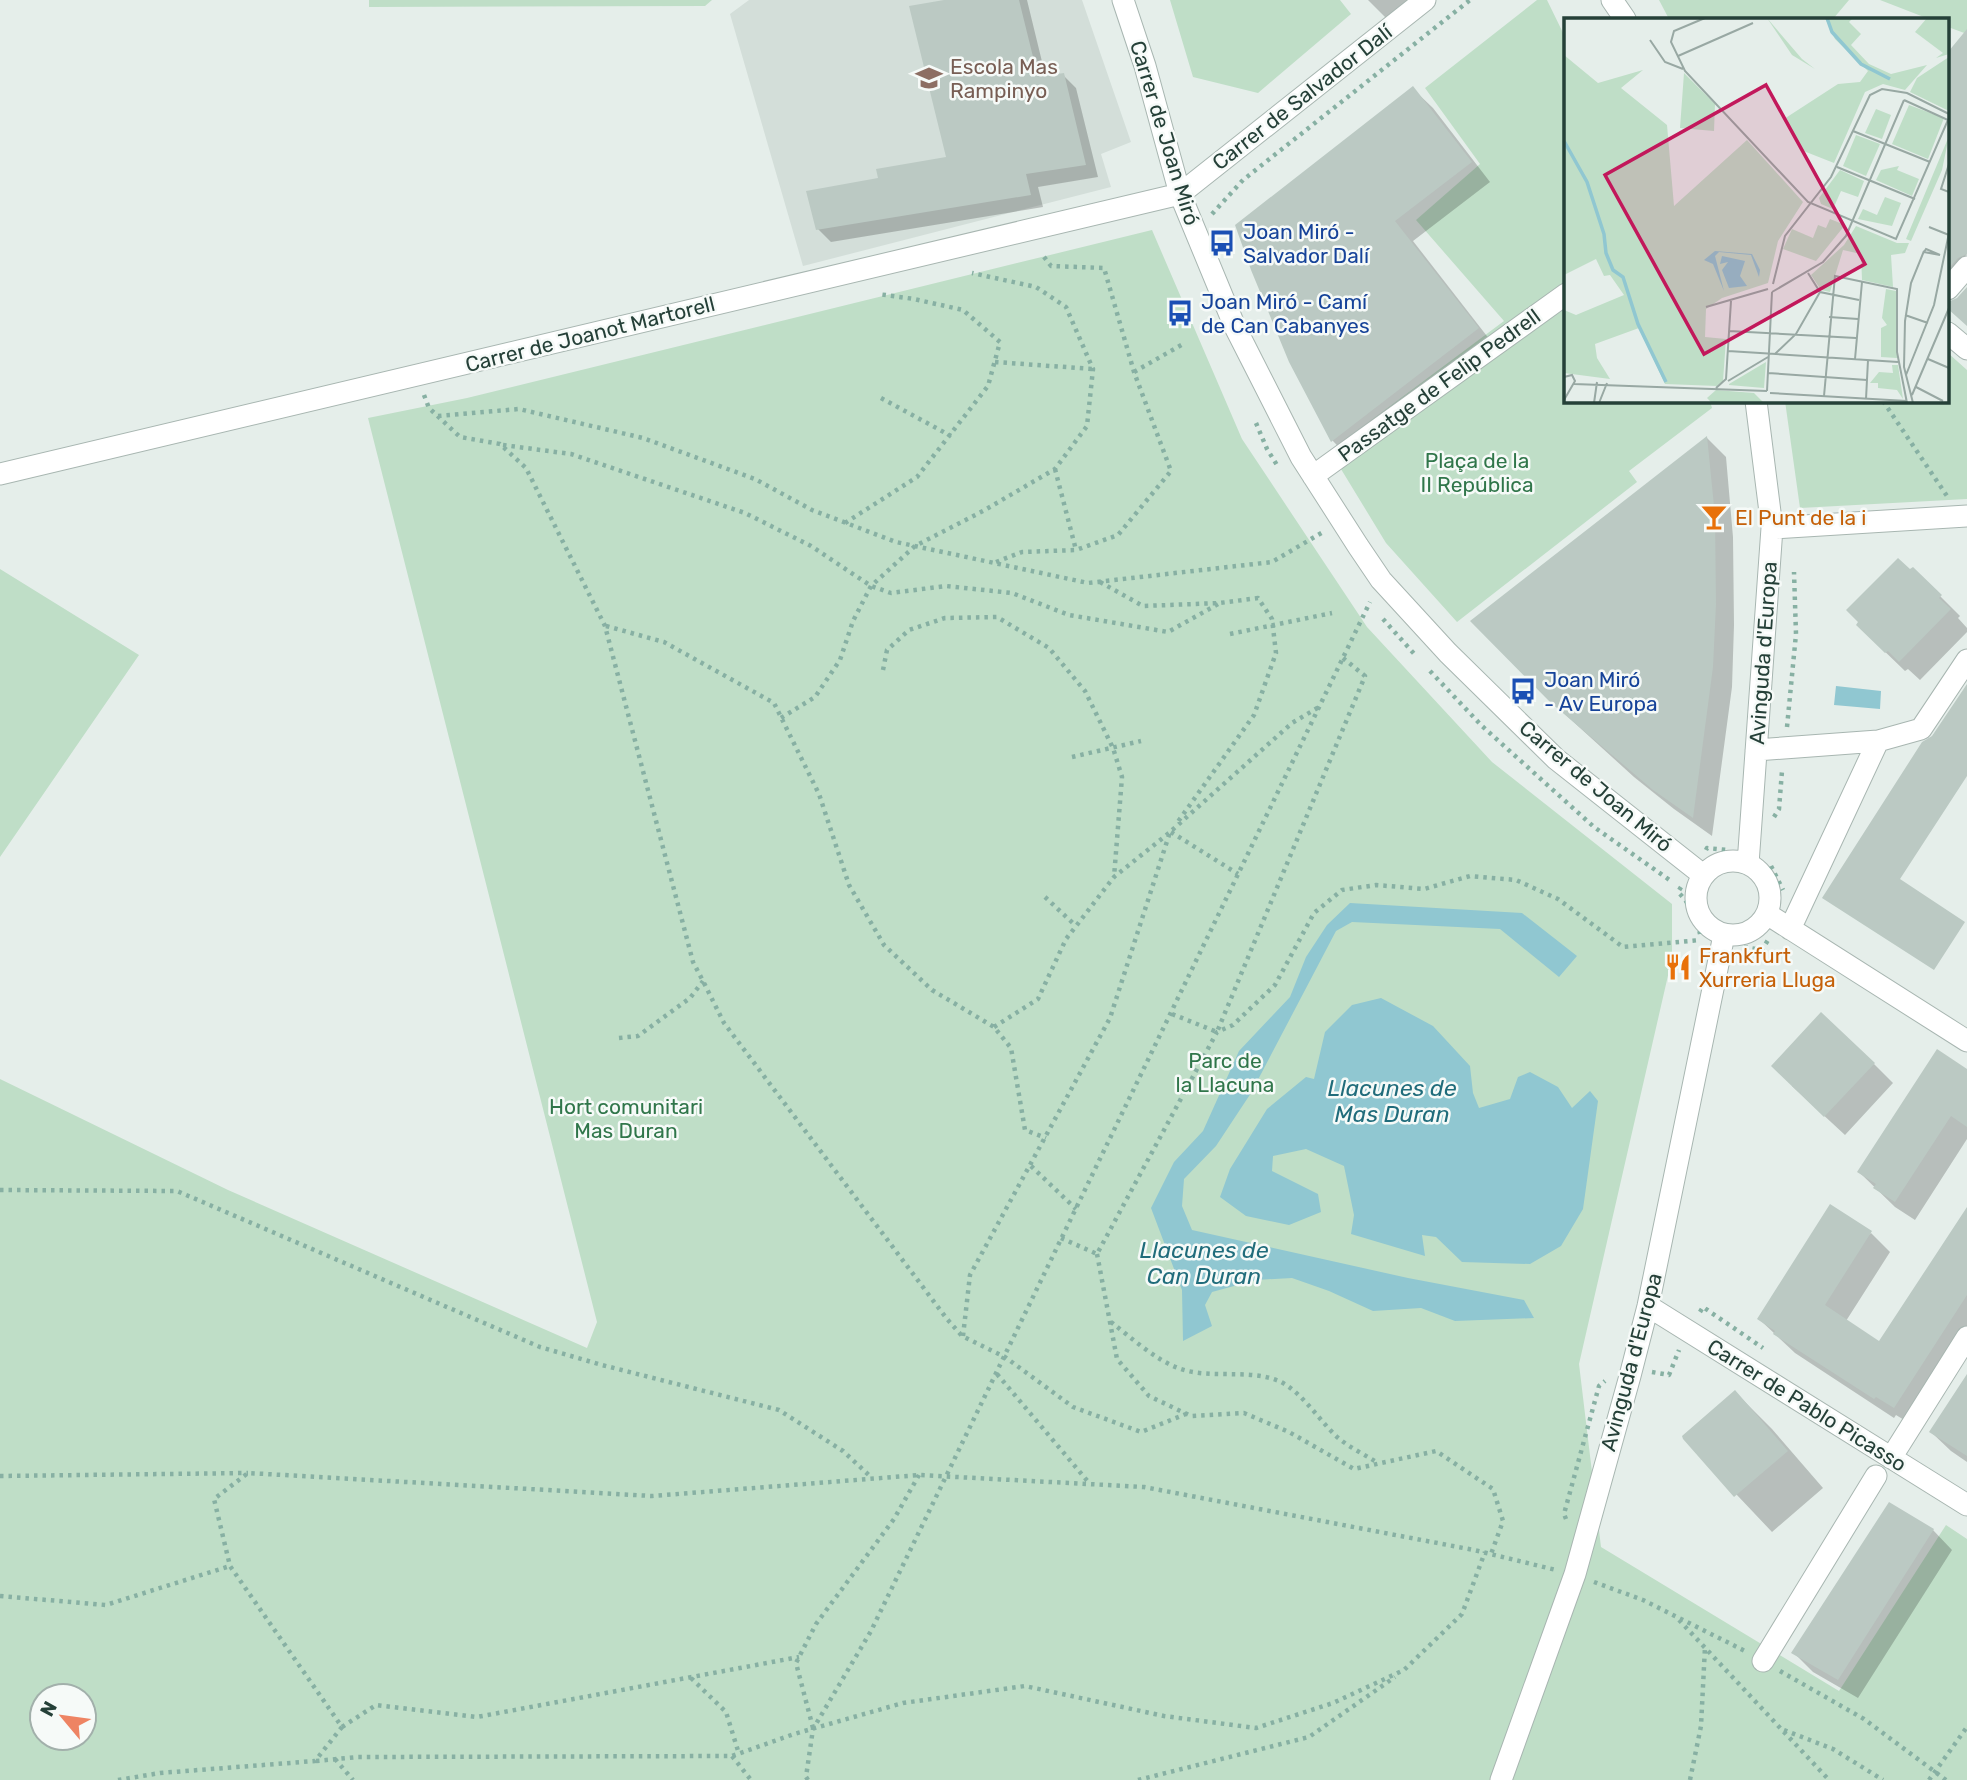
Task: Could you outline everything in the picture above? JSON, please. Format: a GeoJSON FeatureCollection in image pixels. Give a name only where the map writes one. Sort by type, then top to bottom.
{"type":"FeatureCollection","features":[{"type":"Feature","properties":{"kind":"street","name":"Carrer de Joan Miró"},"geometry":{"type":"LineString","coordinates":[[1123,0],[1145,66],[1180,194],[1235,327],[1301,457],[1381,580],[1448,653],[1556,759],[1698,871]]}},
{"type":"Feature","properties":{"kind":"street","name":"Carrer de Salvador Dalí"},"geometry":{"type":"LineString","coordinates":[[1180,194],[1425,0]]}},
{"type":"Feature","properties":{"kind":"street"},"geometry":{"type":"LineString","coordinates":[[1612,0],[1624,18]]}},
{"type":"Feature","properties":{"kind":"street","name":"Carrer de Joanot Martorell"},"geometry":{"type":"LineString","coordinates":[[0,474],[1180,194]]}},
{"type":"Feature","properties":{"kind":"street"},"geometry":{"type":"LineString","coordinates":[[1950,287],[1967,267]]}},
{"type":"Feature","properties":{"kind":"street","name":"Passatge de Felip Pedrell"},"geometry":{"type":"LineString","coordinates":[[1313,476],[1564,295]]}},
{"type":"Feature","properties":{"kind":"street"},"geometry":{"type":"LineString","coordinates":[[1950,335],[1967,349]]}},
{"type":"Feature","properties":{"kind":"street","name":"Avinguda d'Europa"},"geometry":{"type":"LineString","coordinates":[[1749,858],[1772,528],[1756,402]]}},
{"type":"Feature","properties":{"kind":"street"},"geometry":{"type":"LineString","coordinates":[[1772,528],[1964,517]]}},
{"type":"Feature","properties":{"kind":"street"},"geometry":{"type":"LineString","coordinates":[[1756,750],[1878,741],[1921,729],[1967,660]]}},
{"type":"Feature","properties":{"kind":"street"},"geometry":{"type":"LineString","coordinates":[[1878,741],[1779,922],[1723,939],[1706,925],[1698,913],[1695,899],[1698,871],[1719,863],[1749,858],[1767,884],[1769,905],[1779,922],[1967,1041]]}},
{"type":"Feature","properties":{"kind":"street","name":"Avinguda d'Europa"},"geometry":{"type":"LineString","coordinates":[[1501,1780],[1575,1574],[1632,1367],[1648,1306],[1723,939]]}},
{"type":"Feature","properties":{"kind":"street","name":"Carrer de Pablo Picasso"},"geometry":{"type":"LineString","coordinates":[[1648,1306],[1967,1505]]}},
{"type":"Feature","properties":{"kind":"street"},"geometry":{"type":"LineString","coordinates":[[1891,1458],[1967,1337]]}},
{"type":"Feature","properties":{"kind":"street"},"geometry":{"type":"LineString","coordinates":[[1763,1661],[1876,1476]]}},
{"type":"Feature","properties":{"kind":"path"},"geometry":{"type":"LineString","coordinates":[[1197,234],[1243,180],[1469,0]]}},
{"type":"Feature","properties":{"kind":"path"},"geometry":{"type":"LineString","coordinates":[[993,563],[1022,552],[1076,550],[1118,535],[1171,471],[1134,372],[1104,268],[1051,267],[1041,253]]}},
{"type":"Feature","properties":{"kind":"path"},"geometry":{"type":"LineString","coordinates":[[781,718],[815,696],[840,660],[853,621],[872,586],[915,546],[983,511],[1055,469],[1087,426],[1093,369],[1066,307],[1035,287],[972,273]]}},
{"type":"Feature","properties":{"kind":"path"},"geometry":{"type":"LineString","coordinates":[[845,523],[917,477],[988,386],[1000,342],[963,310],[878,293]]}},
{"type":"Feature","properties":{"kind":"path"},"geometry":{"type":"LineString","coordinates":[[1134,372],[1182,344]]}},
{"type":"Feature","properties":{"kind":"path"},"geometry":{"type":"LineString","coordinates":[[995,362],[1093,369]]}},
{"type":"Feature","properties":{"kind":"path"},"geometry":{"type":"LineString","coordinates":[[881,398],[951,436]]}},
{"type":"Feature","properties":{"kind":"path"},"geometry":{"type":"LineString","coordinates":[[1883,402],[1964,517]]}},
{"type":"Feature","properties":{"kind":"path"},"geometry":{"type":"LineString","coordinates":[[1220,603],[1168,632],[1069,615],[1012,593],[946,586],[891,593],[872,586],[811,546],[745,513],[571,454],[460,437],[437,416],[519,409],[643,438],[755,479],[812,510],[896,542],[1088,583],[1272,562],[1323,532]]}},
{"type":"Feature","properties":{"kind":"path"},"geometry":{"type":"LineString","coordinates":[[500,444],[526,468],[605,626],[693,962],[724,1023],[962,1336],[1005,1357],[1073,1408],[1141,1432],[1186,1414]]}},
{"type":"Feature","properties":{"kind":"path"},"geometry":{"type":"LineString","coordinates":[[1055,469],[1076,550]]}},
{"type":"Feature","properties":{"kind":"path"},"geometry":{"type":"LineString","coordinates":[[962,1336],[970,1275],[1110,1018],[1170,832],[1254,715],[1276,653],[1272,619],[1258,598],[1220,603],[1143,606],[1100,582]]}},
{"type":"Feature","properties":{"kind":"path"},"geometry":{"type":"LineString","coordinates":[[808,1780],[806,1777],[813,1729],[866,1640],[1371,601]]}},
{"type":"Feature","properties":{"kind":"path"},"geometry":{"type":"LineString","coordinates":[[1230,634],[1332,613]]}},
{"type":"Feature","properties":{"kind":"path"},"geometry":{"type":"LineString","coordinates":[[883,670],[887,650],[909,630],[945,618],[997,617],[1049,648],[1085,691],[1113,748],[1122,777],[1114,877]]}},
{"type":"Feature","properties":{"kind":"path"},"geometry":{"type":"LineString","coordinates":[[605,626],[664,642],[774,703],[819,794],[849,885],[884,946],[932,990],[994,1027],[1011,1048],[1025,1130],[1046,1138]]}},
{"type":"Feature","properties":{"kind":"path"},"geometry":{"type":"LineString","coordinates":[[1138,1780],[1309,1737],[1404,1670],[1462,1614],[1503,1521],[1493,1489],[1436,1451],[1354,1469],[1289,1432],[1244,1413],[1191,1416],[1149,1396],[1117,1359],[1097,1254],[1217,1032],[1365,676],[1343,658]]}},
{"type":"Feature","properties":{"kind":"path"},"geometry":{"type":"LineString","coordinates":[[994,1027],[1038,999],[1066,939],[1114,877],[1170,832],[1292,723],[1319,707]]}},
{"type":"Feature","properties":{"kind":"path"},"geometry":{"type":"LineString","coordinates":[[1072,757],[1141,741]]}},
{"type":"Feature","properties":{"kind":"path"},"geometry":{"type":"LineString","coordinates":[[1170,832],[1238,874]]}},
{"type":"Feature","properties":{"kind":"path"},"geometry":{"type":"LineString","coordinates":[[1700,940],[1698,923],[1687,901],[1678,892],[1698,871],[1707,848],[1749,858],[1767,853],[1783,891]]}},
{"type":"Feature","properties":{"kind":"path"},"geometry":{"type":"LineString","coordinates":[[1172,1014],[1217,1032],[1233,1025],[1275,985],[1314,913],[1342,890],[1376,885],[1424,889],[1470,876],[1516,880],[1558,899],[1623,947],[1723,939],[1762,950],[1779,922]]}},
{"type":"Feature","properties":{"kind":"path"},"geometry":{"type":"LineString","coordinates":[[1045,897],[1076,926]]}},
{"type":"Feature","properties":{"kind":"path"},"geometry":{"type":"LineString","coordinates":[[619,1038],[638,1036],[690,998],[702,981]]}},
{"type":"Feature","properties":{"kind":"path"},"geometry":{"type":"LineString","coordinates":[[1031,1166],[1076,1209]]}},
{"type":"Feature","properties":{"kind":"path"},"geometry":{"type":"LineString","coordinates":[[0,1190],[177,1191],[540,1347],[779,1410],[843,1451],[872,1479]]}},
{"type":"Feature","properties":{"kind":"path"},"geometry":{"type":"LineString","coordinates":[[1061,1238],[1097,1254]]}},
{"type":"Feature","properties":{"kind":"path"},"geometry":{"type":"LineString","coordinates":[[1632,1367],[1669,1375],[1687,1331],[1703,1307],[1709,1312]]}},
{"type":"Feature","properties":{"kind":"path"},"geometry":{"type":"LineString","coordinates":[[1110,1322],[1178,1368],[1252,1374],[1279,1381],[1297,1392],[1316,1417],[1341,1440],[1379,1464]]}},
{"type":"Feature","properties":{"kind":"path"},"geometry":{"type":"LineString","coordinates":[[997,1374],[1091,1485]]}},
{"type":"Feature","properties":{"kind":"path"},"geometry":{"type":"LineString","coordinates":[[248,1473],[214,1499],[230,1566],[342,1727]]}},
{"type":"Feature","properties":{"kind":"path"},"geometry":{"type":"LineString","coordinates":[[0,1476],[248,1473],[652,1496],[919,1475],[1144,1487],[1488,1553],[1575,1574]]}},
{"type":"Feature","properties":{"kind":"path"},"geometry":{"type":"LineString","coordinates":[[813,1729],[796,1663],[817,1624],[894,1519],[919,1475]]}},
{"type":"Feature","properties":{"kind":"path"},"geometry":{"type":"LineString","coordinates":[[0,1596],[106,1605],[230,1566]]}},
{"type":"Feature","properties":{"kind":"path"},"geometry":{"type":"LineString","coordinates":[[1675,1616],[1829,1780]]}},
{"type":"Feature","properties":{"kind":"path"},"geometry":{"type":"LineString","coordinates":[[1690,1780],[1701,1726],[1705,1647]]}},
{"type":"Feature","properties":{"kind":"path"},"geometry":{"type":"LineString","coordinates":[[315,1761],[342,1727],[376,1705],[477,1717],[799,1657]]}},
{"type":"Feature","properties":{"kind":"path"},"geometry":{"type":"LineString","coordinates":[[118,1780],[160,1773],[335,1759],[732,1756],[903,1703],[1025,1686],[1164,1716],[1256,1728],[1333,1703],[1404,1670]]}},
{"type":"Feature","properties":{"kind":"path"},"geometry":{"type":"LineString","coordinates":[[691,1678],[726,1712],[738,1754]]}},
{"type":"Feature","properties":{"kind":"path"},"geometry":{"type":"LineString","coordinates":[[1929,1780],[1967,1727]]}},
{"type":"Feature","properties":{"kind":"path"},"geometry":{"type":"LineString","coordinates":[[1783,1730],[1833,1749],[1884,1780]]}},
{"type":"Feature","properties":{"kind":"path"},"geometry":{"type":"LineString","coordinates":[[732,1756],[751,1780]]}},
{"type":"Feature","properties":{"kind":"path"},"geometry":{"type":"LineString","coordinates":[[335,1759],[353,1780]]}},
{"type":"Feature","properties":{"kind":"shaded area","name":"Escola Mas Rampinyo"},"geometry":{"type":"Polygon","coordinates":[[[749,0],[1082,0],[1131,142],[1101,154],[1111,187],[803,266],[730,14],[749,0]]]}},
{"type":"Feature","properties":{"kind":"green space"},"geometry":{"type":"Polygon","coordinates":[[[369,0],[712,0],[705,6],[369,7],[369,0]]]}},
{"type":"Feature","properties":{"kind":"green space"},"geometry":{"type":"Polygon","coordinates":[[[1170,0],[1340,0],[1351,14],[1258,93],[1193,77],[1170,0]]]}},
{"type":"Feature","properties":{"kind":"green space","name":"Plaça de la II República"},"geometry":{"type":"Polygon","coordinates":[[[1537,0],[1547,0],[1564,35],[1564,402],[1710,402],[1712,408],[1629,471],[1637,482],[1457,622],[1386,543],[1330,451],[1504,321],[1416,220],[1480,164],[1425,88],[1537,0]]]}},
{"type":"Feature","properties":{"kind":"green space"},"geometry":{"type":"Polygon","coordinates":[[[1659,0],[1849,0],[1834,18],[1668,18],[1659,0]]]}},
{"type":"Feature","properties":{"kind":"green space"},"geometry":{"type":"Polygon","coordinates":[[[1880,0],[1967,0],[1967,34],[1950,28],[1950,18],[1926,18],[1880,0]]]}},
{"type":"Feature","properties":{"kind":"green space","name":"Parc de la Llacuna"},"geometry":{"type":"Polygon","coordinates":[[[1152,230],[1242,439],[1367,627],[1492,762],[1672,904],[1672,958],[1579,1364],[1601,1547],[1839,1691],[1946,1525],[1967,1539],[1967,1780],[0,1780],[0,1079],[228,1190],[587,1348],[597,1322],[368,418],[467,398],[1152,230]]]}},
{"type":"Feature","properties":{"kind":"green space"},"geometry":{"type":"Polygon","coordinates":[[[1950,355],[1967,370],[1967,499],[1800,508],[1785,402],[1950,402],[1950,355]]]}},
{"type":"Feature","properties":{"kind":"green space"},"geometry":{"type":"Polygon","coordinates":[[[0,569],[139,655],[0,857],[0,569]]]}},
{"type":"Feature","properties":{"kind":"water"},"geometry":{"type":"Polygon","coordinates":[[[1836,686],[1881,691],[1880,709],[1834,705],[1836,686]]]}},
{"type":"Feature","properties":{"kind":"water","name":"Llacunes de Can Duran"},"geometry":{"type":"Polygon","coordinates":[[[1350,903],[1522,913],[1577,956],[1559,977],[1500,929],[1352,922],[1336,931],[1251,1093],[1216,1146],[1184,1179],[1182,1206],[1192,1230],[1408,1278],[1524,1300],[1534,1318],[1455,1321],[1421,1308],[1373,1311],[1292,1278],[1256,1280],[1212,1292],[1205,1305],[1212,1326],[1183,1341],[1182,1290],[1151,1208],[1174,1162],[1203,1131],[1239,1051],[1290,997],[1306,957],[1327,925],[1350,903]]]}},
{"type":"Feature","properties":{"kind":"water","name":"Llacunes de Mas Duran"},"geometry":{"type":"Polygon","coordinates":[[[1381,998],[1433,1026],[1470,1066],[1473,1093],[1479,1108],[1510,1099],[1518,1077],[1530,1072],[1558,1087],[1572,1108],[1590,1091],[1598,1101],[1583,1209],[1561,1246],[1530,1264],[1462,1262],[1436,1237],[1422,1235],[1425,1256],[1351,1234],[1354,1215],[1344,1166],[1306,1149],[1273,1156],[1272,1171],[1318,1194],[1321,1212],[1289,1225],[1246,1216],[1220,1197],[1230,1169],[1267,1109],[1306,1077],[1314,1079],[1325,1032],[1352,1005],[1381,998]]]}},
{"type":"Feature","properties":{"kind":"building"},"geometry":{"type":"Polygon","coordinates":[[[944,0],[1019,0],[1038,77],[1064,73],[1086,165],[1026,174],[1031,195],[816,230],[806,191],[878,178],[876,169],[946,157],[909,6],[944,0]]]}},
{"type":"Feature","properties":{"kind":"building"},"geometry":{"type":"Polygon","coordinates":[[[1967,29],[1967,254],[1958,258],[1950,267],[1950,50],[1967,29]]]}},
{"type":"Feature","properties":{"kind":"building"},"geometry":{"type":"Polygon","coordinates":[[[1413,86],[1472,162],[1395,221],[1479,328],[1331,442],[1289,362],[1235,225],[1413,86]]]}},
{"type":"Feature","properties":{"kind":"building"},"geometry":{"type":"Polygon","coordinates":[[[1967,287],[1967,326],[1950,311],[1950,301],[1967,287]]]}},
{"type":"Feature","properties":{"kind":"building"},"geometry":{"type":"Polygon","coordinates":[[[1707,436],[1715,516],[1716,604],[1713,667],[1693,818],[1653,790],[1550,702],[1470,621],[1707,436]]]}},
{"type":"Feature","properties":{"kind":"building"},"geometry":{"type":"Polygon","coordinates":[[[1898,558],[1910,569],[1913,567],[1942,595],[1939,598],[1951,609],[1899,662],[1888,651],[1885,653],[1856,625],[1858,622],[1846,610],[1898,558]]]}},
{"type":"Feature","properties":{"kind":"building"},"geometry":{"type":"Polygon","coordinates":[[[1967,684],[1967,776],[1900,879],[1965,922],[1934,970],[1822,898],[1922,742],[1932,736],[1967,684]]]}},
{"type":"Feature","properties":{"kind":"building"},"geometry":{"type":"Polygon","coordinates":[[[1821,1012],[1875,1063],[1824,1117],[1771,1066],[1821,1012]]]}},
{"type":"Feature","properties":{"kind":"building"},"geometry":{"type":"Polygon","coordinates":[[[1937,1049],[1967,1069],[1967,1127],[1951,1116],[1895,1202],[1873,1188],[1876,1184],[1857,1172],[1937,1049]]]}},
{"type":"Feature","properties":{"kind":"building"},"geometry":{"type":"Polygon","coordinates":[[[1830,1204],[1872,1231],[1825,1305],[1879,1341],[1967,1207],[1967,1295],[1894,1408],[1876,1397],[1874,1399],[1773,1334],[1775,1331],[1757,1319],[1830,1204]]]}},
{"type":"Feature","properties":{"kind":"building"},"geometry":{"type":"Polygon","coordinates":[[[1967,1374],[1967,1456],[1929,1432],[1967,1374]]]}},
{"type":"Feature","properties":{"kind":"building"},"geometry":{"type":"Polygon","coordinates":[[[1735,1390],[1788,1451],[1734,1497],[1682,1436],[1735,1390]]]}},
{"type":"Feature","properties":{"kind":"building"},"geometry":{"type":"Polygon","coordinates":[[[1889,1502],[1934,1529],[1838,1680],[1791,1653],[1889,1502]]]}},
{"type":"Feature","properties":{"kind":"place","name":"Escola Mas Rampinyo"},"geometry":{"type":"Point","coordinates":[929,78]}},
{"type":"Feature","properties":{"kind":"place","name":"Joan Miró - Salvador Dalí"},"geometry":{"type":"Point","coordinates":[1222,243]}},
{"type":"Feature","properties":{"kind":"place","name":"Joan Miró - Camí de Can Cabanyes"},"geometry":{"type":"Point","coordinates":[1180,313]}},
{"type":"Feature","properties":{"kind":"place","name":"El Punt de la i"},"geometry":{"type":"Point","coordinates":[1714,517]}},
{"type":"Feature","properties":{"kind":"place","name":"Joan Miró - Av Europa"},"geometry":{"type":"Point","coordinates":[1523,691]}},
{"type":"Feature","properties":{"kind":"place","name":"Frankfurt Xurreria Lluga"},"geometry":{"type":"Point","coordinates":[1678,967]}},
{"type":"Feature","properties":{"kind":"park label","name":"Hort comunitari Mas Duran"},"geometry":{"type":"Point","coordinates":[626,1118]}}]}
